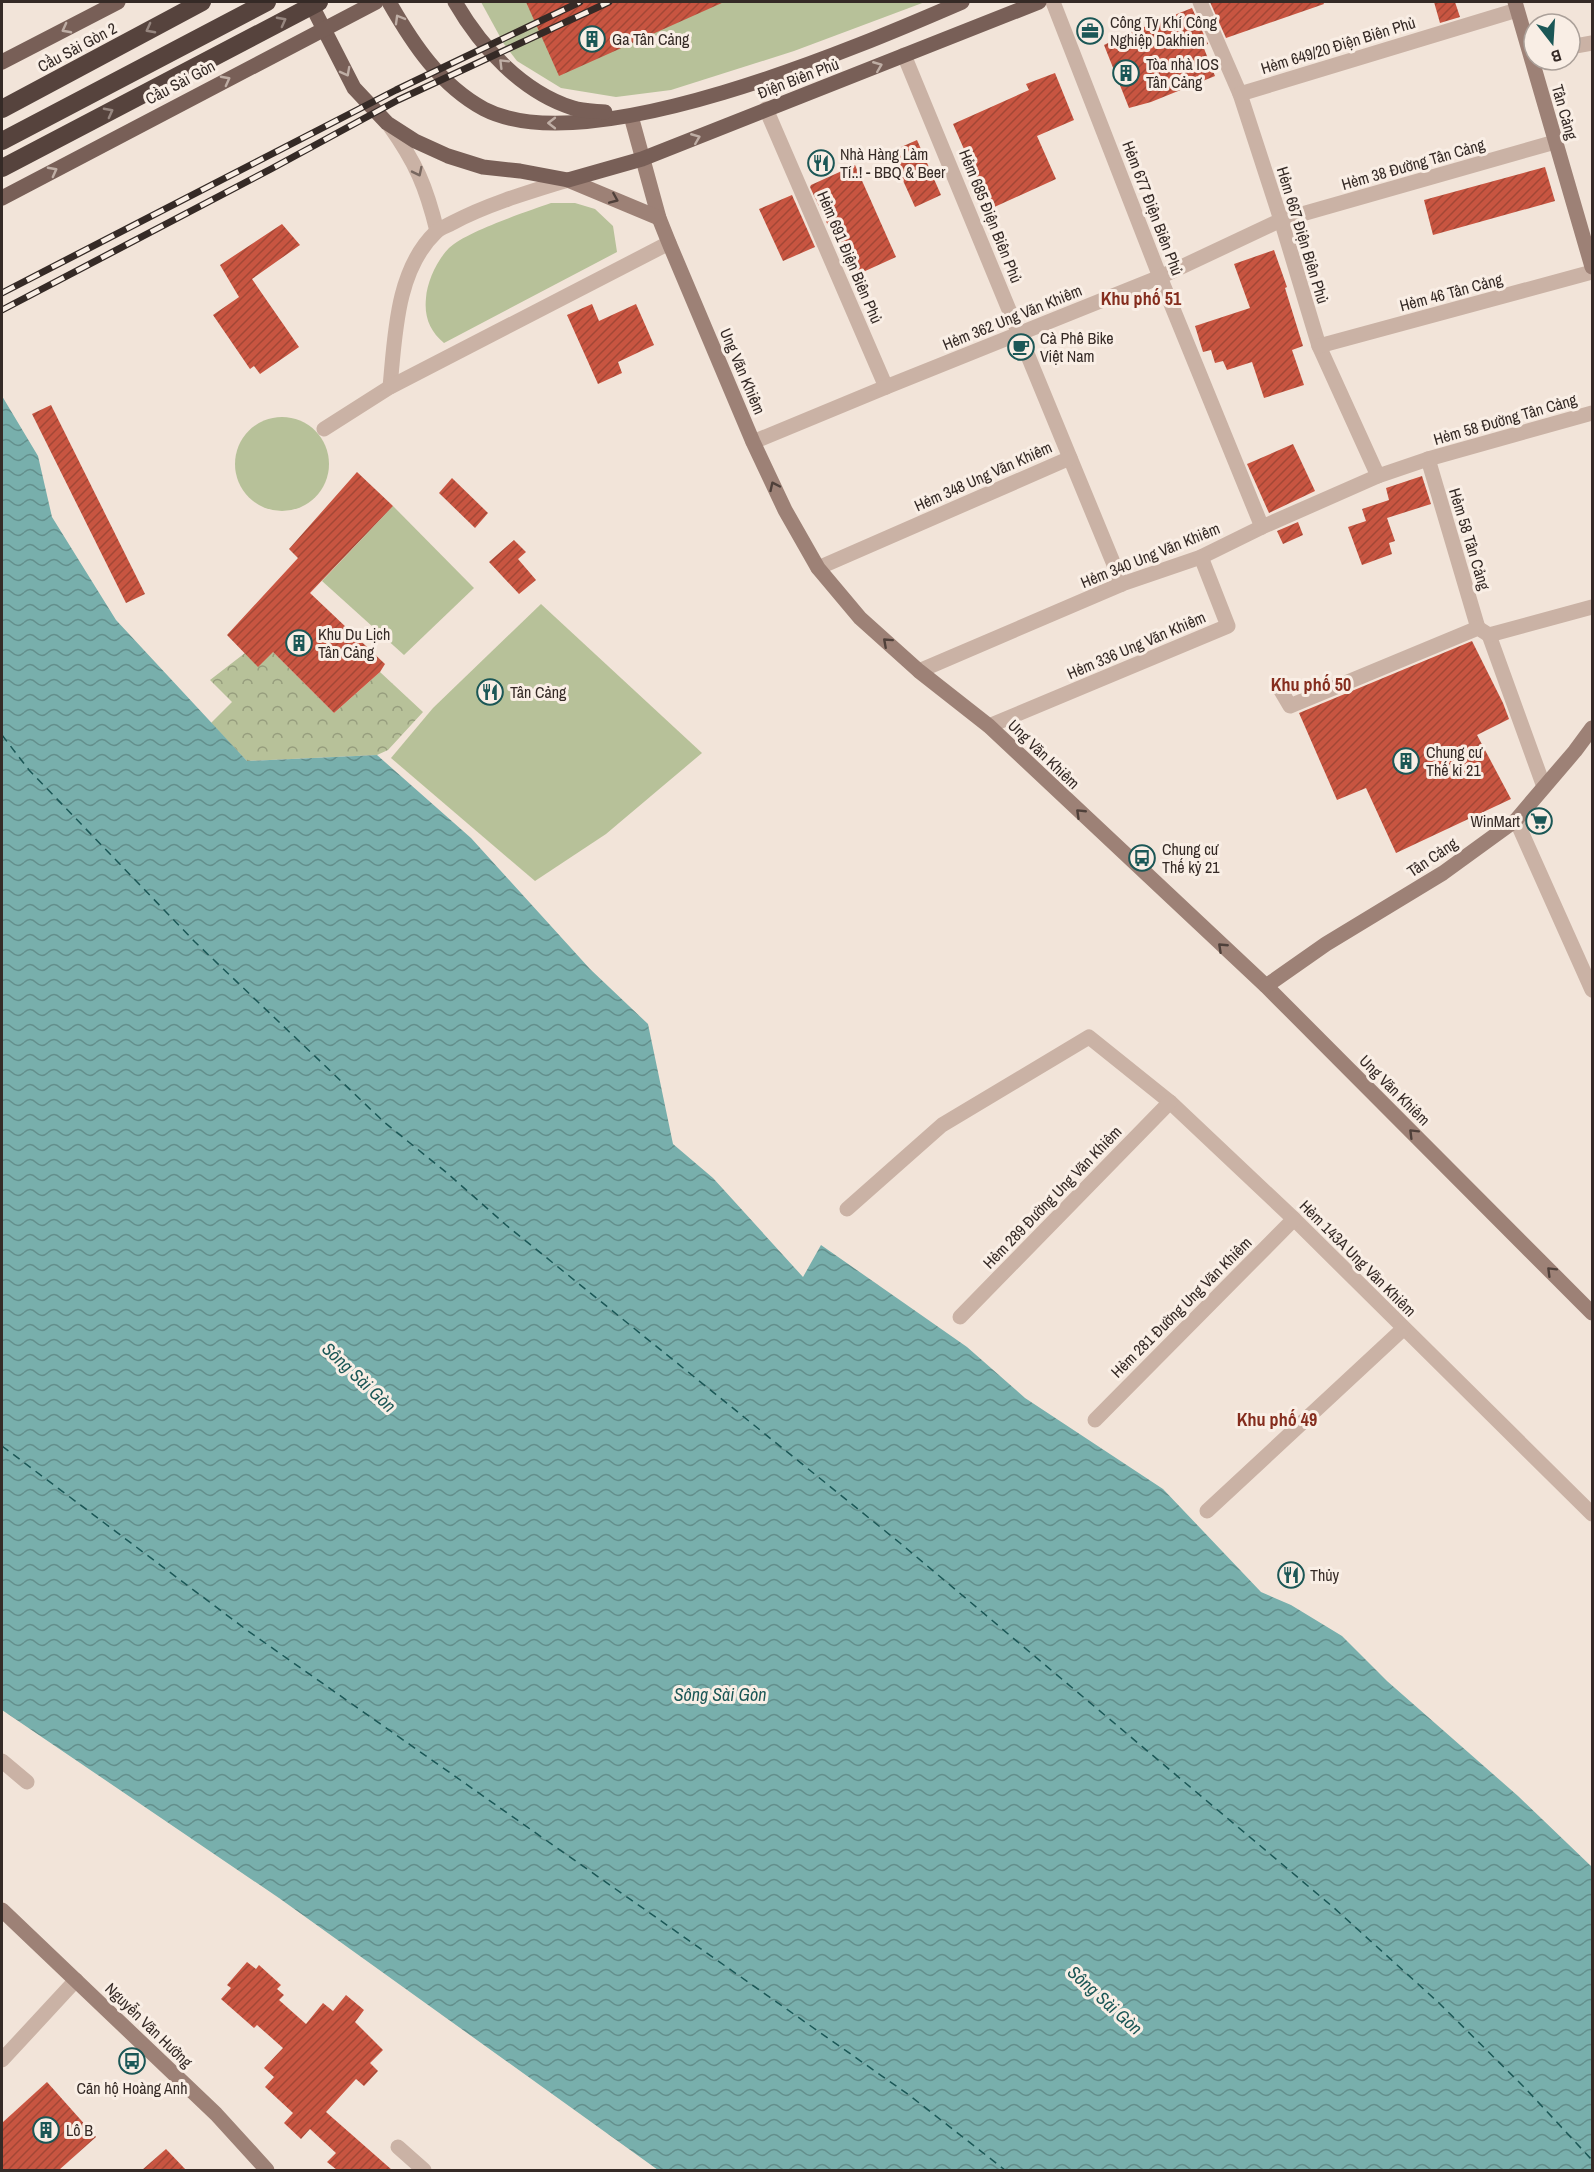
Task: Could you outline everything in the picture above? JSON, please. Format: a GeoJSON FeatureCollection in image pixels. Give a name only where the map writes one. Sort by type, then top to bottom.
{"type":"FeatureCollection","features":[{"type":"Feature","properties":{"kind":"highway","name":"Cầu Sài Gòn 2"},"geometry":{"type":"LineString","coordinates":[[2,109],[202,2]]}},
{"type":"Feature","properties":{"kind":"highway","name":"Cầu Sài Gòn"},"geometry":{"type":"LineString","coordinates":[[2,141],[267,2]]}},
{"type":"Feature","properties":{"kind":"highway","name":"Cầu Sài Gòn"},"geometry":{"type":"LineString","coordinates":[[2,168],[319,2]]}},
{"type":"Feature","properties":{"kind":"main road","name":"Cầu Sài Gòn 2"},"geometry":{"type":"LineString","coordinates":[[2,62],[118,2]]}},
{"type":"Feature","properties":{"kind":"main road"},"geometry":{"type":"LineString","coordinates":[[310,2],[354,88],[387,123],[415,141],[448,156],[483,167],[568,180],[659,218]]}},
{"type":"Feature","properties":{"kind":"main road","name":"Cầu Sài Gòn"},"geometry":{"type":"LineString","coordinates":[[2,198],[376,2]]}},
{"type":"Feature","properties":{"kind":"main road"},"geometry":{"type":"LineString","coordinates":[[389,2],[410,36],[440,76],[485,109],[534,123],[631,116]]}},
{"type":"Feature","properties":{"kind":"main road"},"geometry":{"type":"LineString","coordinates":[[455,2],[483,42],[507,67],[537,92],[573,108],[631,116]]}},
{"type":"Feature","properties":{"kind":"main road","name":"Điện Biên Phủ"},"geometry":{"type":"LineString","coordinates":[[631,116],[740,87],[904,27],[962,2]]}},
{"type":"Feature","properties":{"kind":"main road","name":"Điện Biên Phủ"},"geometry":{"type":"LineString","coordinates":[[568,180],[642,159],[1039,2]]}},
{"type":"Feature","properties":{"kind":"main road","name":"Tân Cảng"},"geometry":{"type":"LineString","coordinates":[[1516,6],[1522,24]]}},
{"type":"Feature","properties":{"kind":"main road","name":"Tân Cảng"},"geometry":{"type":"LineString","coordinates":[[1537,72],[1554,142],[1593,267]]}},
{"type":"Feature","properties":{"kind":"main road","name":"Ung Văn Khiêm"},"geometry":{"type":"LineString","coordinates":[[631,116],[659,218],[669,243],[784,510],[818,568],[860,618],[919,671],[989,726],[1266,986],[1593,1313]]}},
{"type":"Feature","properties":{"kind":"main road","name":"Tân Cảng"},"geometry":{"type":"LineString","coordinates":[[1266,986],[1326,944],[1443,873],[1516,820],[1593,728]]}},
{"type":"Feature","properties":{"kind":"main road","name":"Nguyễn Văn Hưởng"},"geometry":{"type":"LineString","coordinates":[[2,1910],[216,2114],[267,2170]]}},
{"type":"Feature","properties":{"kind":"street","name":"Hẻm 677 Điện Biên Phủ"},"geometry":{"type":"LineString","coordinates":[[1053,2],[1160,277],[1262,527]]}},
{"type":"Feature","properties":{"kind":"street","name":"Hẻm 667 Điện Biên Phủ"},"geometry":{"type":"LineString","coordinates":[[1200,2],[1240,94],[1319,346],[1378,476]]}},
{"type":"Feature","properties":{"kind":"street","name":"Hẻm 649/20 Điện Biên Phủ"},"geometry":{"type":"LineString","coordinates":[[1240,94],[1516,6]]}},
{"type":"Feature","properties":{"kind":"street","name":"Hẻm 685 Điện Biên Phủ"},"geometry":{"type":"LineString","coordinates":[[904,55],[1070,458]]}},
{"type":"Feature","properties":{"kind":"street","name":"Hẻm 691 Điện Biên Phủ"},"geometry":{"type":"LineString","coordinates":[[766,109],[886,387]]}},
{"type":"Feature","properties":{"kind":"street"},"geometry":{"type":"LineString","coordinates":[[387,123],[407,151],[422,178],[437,231]]}},
{"type":"Feature","properties":{"kind":"street","name":"Hẻm 38 Đường Tân Cảng"},"geometry":{"type":"LineString","coordinates":[[1281,220],[1554,142]]}},
{"type":"Feature","properties":{"kind":"street"},"geometry":{"type":"LineString","coordinates":[[390,387],[395,331],[408,279],[418,256],[437,231],[469,214],[568,180]]}},
{"type":"Feature","properties":{"kind":"street","name":"Hẻm 362 Ung Văn Khiêm"},"geometry":{"type":"LineString","coordinates":[[753,442],[1160,277],[1281,220]]}},
{"type":"Feature","properties":{"kind":"street"},"geometry":{"type":"LineString","coordinates":[[324,429],[390,387],[669,243]]}},
{"type":"Feature","properties":{"kind":"street","name":"Hẻm 46 Tân Cảng"},"geometry":{"type":"LineString","coordinates":[[1319,346],[1593,272]]}},
{"type":"Feature","properties":{"kind":"street","name":"Hẻm 58 Đường Tân Cảng"},"geometry":{"type":"LineString","coordinates":[[1428,459],[1593,413]]}},
{"type":"Feature","properties":{"kind":"street","name":"Hẻm 348 Ung Văn Khiêm"},"geometry":{"type":"LineString","coordinates":[[818,568],[1070,458],[1122,584]]}},
{"type":"Feature","properties":{"kind":"street","name":"Hẻm 340 Ung Văn Khiêm"},"geometry":{"type":"LineString","coordinates":[[919,671],[1122,584],[1201,557],[1262,527],[1378,476],[1428,459]]}},
{"type":"Feature","properties":{"kind":"street","name":"Hẻm 58 Tân Cảng"},"geometry":{"type":"LineString","coordinates":[[1428,459],[1483,631]]}},
{"type":"Feature","properties":{"kind":"street","name":"Hẻm 336 Ung Văn Khiêm"},"geometry":{"type":"LineString","coordinates":[[989,726],[1228,626],[1201,557]]}},
{"type":"Feature","properties":{"kind":"street"},"geometry":{"type":"LineString","coordinates":[[1280,689],[1290,706],[1483,631],[1593,607]]}},
{"type":"Feature","properties":{"kind":"street"},"geometry":{"type":"LineString","coordinates":[[1483,631],[1544,787]]}},
{"type":"Feature","properties":{"kind":"street"},"geometry":{"type":"LineString","coordinates":[[1516,820],[1593,990]]}},
{"type":"Feature","properties":{"kind":"street","name":"Hẻm 143A Ung Văn Khiêm"},"geometry":{"type":"LineString","coordinates":[[847,1209],[942,1125],[1089,1037],[1170,1102],[1294,1219],[1402,1329],[1593,1514]]}},
{"type":"Feature","properties":{"kind":"street","name":"Hẻm 289 Đường Ung Văn Khiêm"},"geometry":{"type":"LineString","coordinates":[[960,1317],[1170,1102]]}},
{"type":"Feature","properties":{"kind":"street","name":"Hẻm 281 Đường Ung Văn Khiêm"},"geometry":{"type":"LineString","coordinates":[[1095,1420],[1294,1219]]}},
{"type":"Feature","properties":{"kind":"street"},"geometry":{"type":"LineString","coordinates":[[1207,1511],[1402,1329]]}},
{"type":"Feature","properties":{"kind":"street"},"geometry":{"type":"LineString","coordinates":[[2,1761],[27,1782]]}},
{"type":"Feature","properties":{"kind":"street"},"geometry":{"type":"LineString","coordinates":[[2,2060],[76,1980]]}},
{"type":"Feature","properties":{"kind":"street"},"geometry":{"type":"LineString","coordinates":[[398,2147],[424,2170]]}},
{"type":"Feature","properties":{"kind":"green space"},"geometry":{"type":"Polygon","coordinates":[[[481,2],[925,2],[794,51],[671,90],[616,97],[561,88],[517,61],[504,44],[481,2]]]}},
{"type":"Feature","properties":{"kind":"green space"},"geometry":{"type":"Polygon","coordinates":[[[551,203],[575,203],[595,209],[613,226],[617,252],[444,343],[429,323],[426,305],[431,278],[445,253],[469,235],[551,203]]]}},
{"type":"Feature","properties":{"kind":"green space"},"geometry":{"type":"Polygon","coordinates":[[[282,417],[300,420],[315,431],[326,446],[329,464],[326,482],[315,497],[300,508],[282,511],[264,508],[249,497],[238,482],[235,464],[238,446],[249,431],[264,420],[282,417]]]}},
{"type":"Feature","properties":{"kind":"green space"},"geometry":{"type":"Polygon","coordinates":[[[393,506],[474,588],[404,655],[322,581],[393,506]]]}},
{"type":"Feature","properties":{"kind":"green space"},"geometry":{"type":"Polygon","coordinates":[[[541,604],[702,753],[606,834],[535,881],[391,758],[433,708],[541,604]]]}},
{"type":"Feature","properties":{"kind":"green space"},"geometry":{"type":"Polygon","coordinates":[[[273,652],[334,713],[380,672],[423,712],[388,750],[377,755],[247,761],[211,723],[232,702],[210,680],[245,653],[273,652]]]}},
{"type":"Feature","properties":{"kind":"water","name":"Sông Sài Gòn"},"geometry":{"type":"Polygon","coordinates":[[[2,396],[38,456],[52,517],[116,620],[247,761],[377,755],[471,838],[590,969],[648,1024],[673,1144],[713,1178],[803,1277],[821,1245],[967,1347],[1025,1398],[1163,1489],[1261,1592],[1291,1605],[1342,1636],[1387,1681],[1518,1796],[1592,1867],[1592,2170],[658,2170],[279,1898],[2,1710],[2,396]]]}},
{"type":"Feature","properties":{"kind":"building","name":"Ga Tân Cảng"},"geometry":{"type":"Polygon","coordinates":[[[526,2],[724,2],[559,76],[526,2]]]}},
{"type":"Feature","properties":{"kind":"building"},"geometry":{"type":"Polygon","coordinates":[[[1210,2],[1323,2],[1324,4],[1226,38],[1210,2]]]}},
{"type":"Feature","properties":{"kind":"building"},"geometry":{"type":"Polygon","coordinates":[[[1434,2],[1455,2],[1460,17],[1440,23],[1434,2]]]}},
{"type":"Feature","properties":{"kind":"building"},"geometry":{"type":"Polygon","coordinates":[[[1192,8],[1208,44],[1203,46],[1215,76],[1151,102],[1129,108],[1104,45],[1192,8]]]}},
{"type":"Feature","properties":{"kind":"building"},"geometry":{"type":"Polygon","coordinates":[[[1055,73],[1074,120],[1037,136],[1056,179],[990,209],[953,124],[1029,90],[1026,84],[1055,73]]]}},
{"type":"Feature","properties":{"kind":"building"},"geometry":{"type":"Polygon","coordinates":[[[917,140],[941,195],[915,207],[890,152],[917,140]]]}},
{"type":"Feature","properties":{"kind":"building"},"geometry":{"type":"Polygon","coordinates":[[[855,165],[896,257],[852,277],[810,187],[855,165]]]}},
{"type":"Feature","properties":{"kind":"building"},"geometry":{"type":"Polygon","coordinates":[[[1545,167],[1555,201],[1433,235],[1424,200],[1545,167]]]}},
{"type":"Feature","properties":{"kind":"building"},"geometry":{"type":"Polygon","coordinates":[[[792,195],[815,247],[783,261],[759,209],[792,195]]]}},
{"type":"Feature","properties":{"kind":"building"},"geometry":{"type":"Polygon","coordinates":[[[282,224],[300,245],[252,279],[299,347],[260,374],[254,366],[250,369],[213,315],[239,297],[220,265],[282,224]]]}},
{"type":"Feature","properties":{"kind":"building"},"geometry":{"type":"Polygon","coordinates":[[[1274,250],[1303,346],[1292,350],[1304,385],[1264,398],[1252,362],[1227,370],[1223,361],[1215,363],[1211,350],[1203,352],[1195,326],[1250,308],[1234,264],[1274,250]]]}},
{"type":"Feature","properties":{"kind":"building"},"geometry":{"type":"Polygon","coordinates":[[[592,304],[599,321],[636,304],[654,345],[618,362],[622,373],[598,384],[567,315],[592,304]]]}},
{"type":"Feature","properties":{"kind":"building"},"geometry":{"type":"Polygon","coordinates":[[[51,405],[145,594],[126,603],[32,414],[51,405]]]}},
{"type":"Feature","properties":{"kind":"building"},"geometry":{"type":"Polygon","coordinates":[[[1293,444],[1315,491],[1269,513],[1247,464],[1293,444]]]}},
{"type":"Feature","properties":{"kind":"building","name":"Khu Du Lịch Tân Cảng"},"geometry":{"type":"Polygon","coordinates":[[[357,472],[393,506],[310,593],[385,664],[380,672],[334,713],[273,652],[258,667],[227,635],[298,558],[289,549],[357,472]]]}},
{"type":"Feature","properties":{"kind":"building"},"geometry":{"type":"Polygon","coordinates":[[[1422,476],[1431,504],[1387,518],[1395,541],[1389,543],[1392,554],[1362,565],[1348,527],[1366,521],[1362,509],[1389,500],[1386,488],[1422,476]]]}},
{"type":"Feature","properties":{"kind":"building"},"geometry":{"type":"Polygon","coordinates":[[[452,478],[488,513],[475,528],[439,493],[452,478]]]}},
{"type":"Feature","properties":{"kind":"building"},"geometry":{"type":"Polygon","coordinates":[[[1298,522],[1303,535],[1283,544],[1277,531],[1298,522]]]}},
{"type":"Feature","properties":{"kind":"building"},"geometry":{"type":"Polygon","coordinates":[[[514,540],[526,552],[518,559],[536,580],[519,594],[489,562],[514,540]]]}},
{"type":"Feature","properties":{"kind":"building","name":"Chung cư Thế kỉ 21"},"geometry":{"type":"Polygon","coordinates":[[[1472,641],[1509,719],[1477,735],[1511,799],[1396,853],[1366,788],[1337,800],[1299,713],[1472,641]]]}},
{"type":"Feature","properties":{"kind":"building"},"geometry":{"type":"Polygon","coordinates":[[[247,1962],[256,1969],[259,1965],[281,1985],[277,1989],[284,1995],[279,2000],[306,2024],[323,2003],[333,2011],[346,1995],[364,2010],[355,2022],[383,2050],[370,2063],[378,2071],[364,2086],[356,2079],[326,2112],[392,2170],[337,2170],[327,2162],[336,2153],[310,2129],[301,2139],[284,2123],[293,2113],[265,2087],[274,2077],[264,2068],[283,2048],[257,2025],[254,2028],[221,1999],[231,1988],[227,1985],[247,1962]]]}},
{"type":"Feature","properties":{"kind":"building","name":"Lô B"},"geometry":{"type":"Polygon","coordinates":[[[47,2082],[96,2137],[59,2170],[2,2170],[2,2123],[47,2082]]]}},
{"type":"Feature","properties":{"kind":"building"},"geometry":{"type":"Polygon","coordinates":[[[166,2149],[186,2170],[142,2170],[166,2149]]]}},
{"type":"Feature","properties":{"kind":"ferry route"},"geometry":{"type":"LineString","coordinates":[[2,735],[29,770],[195,942],[384,1122],[506,1225],[900,1543],[1333,1907],[1439,2003],[1525,2088],[1592,2160]]}},
{"type":"Feature","properties":{"kind":"ferry route"},"geometry":{"type":"LineString","coordinates":[[2,1446],[248,1631],[909,2095],[1005,2170]]}},
{"type":"Feature","properties":{"kind":"railway"},"geometry":{"type":"LineString","coordinates":[[2,293],[396,90],[580,2]]}},
{"type":"Feature","properties":{"kind":"railway"},"geometry":{"type":"LineString","coordinates":[[2,310],[398,100],[609,2]]}},
{"type":"Feature","properties":{"kind":"place","name":"Công Ty Khí Công Nghiệp Dakhien"},"geometry":{"type":"Point","coordinates":[1090,31]}},
{"type":"Feature","properties":{"kind":"place","name":"Ga Tân Cảng"},"geometry":{"type":"Point","coordinates":[592,39]}},
{"type":"Feature","properties":{"kind":"place","name":"Tòa nhà IOS Tân Cảng"},"geometry":{"type":"Point","coordinates":[1126,73]}},
{"type":"Feature","properties":{"kind":"place","name":"Nhà Hàng Làm Tí..! - BBQ & Beer"},"geometry":{"type":"Point","coordinates":[821,163]}},
{"type":"Feature","properties":{"kind":"place","name":"Cà Phê Bike Việt Nam"},"geometry":{"type":"Point","coordinates":[1021,347]}},
{"type":"Feature","properties":{"kind":"place","name":"Khu Du Lịch Tân Cảng"},"geometry":{"type":"Point","coordinates":[299,643]}},
{"type":"Feature","properties":{"kind":"place","name":"Tân Cảng"},"geometry":{"type":"Point","coordinates":[490,692]}},
{"type":"Feature","properties":{"kind":"place","name":"Chung cư Thế kỉ 21"},"geometry":{"type":"Point","coordinates":[1406,761]}},
{"type":"Feature","properties":{"kind":"place","name":"WinMart"},"geometry":{"type":"Point","coordinates":[1539,821]}},
{"type":"Feature","properties":{"kind":"place","name":"Chung cư Thế kỷ 21"},"geometry":{"type":"Point","coordinates":[1142,858]}},
{"type":"Feature","properties":{"kind":"place","name":"Thủy"},"geometry":{"type":"Point","coordinates":[1291,1575]}},
{"type":"Feature","properties":{"kind":"place","name":"Căn hộ Hoàng Anh"},"geometry":{"type":"Point","coordinates":[132,2061]}},
{"type":"Feature","properties":{"kind":"place","name":"Lô B"},"geometry":{"type":"Point","coordinates":[46,2130]}},
{"type":"Feature","properties":{"kind":"district","name":"Khu phố 51"},"geometry":{"type":"Point","coordinates":[1141,298]}},
{"type":"Feature","properties":{"kind":"district","name":"Khu phố 50"},"geometry":{"type":"Point","coordinates":[1311,684]}},
{"type":"Feature","properties":{"kind":"district","name":"Khu phố 49"},"geometry":{"type":"Point","coordinates":[1277,1419]}}]}
